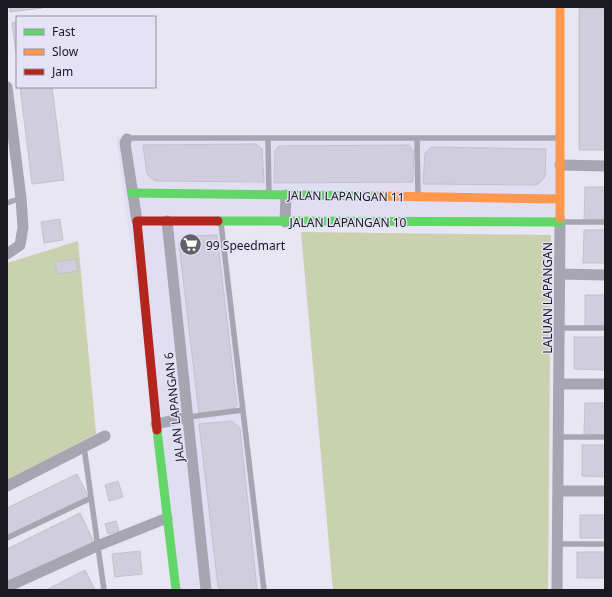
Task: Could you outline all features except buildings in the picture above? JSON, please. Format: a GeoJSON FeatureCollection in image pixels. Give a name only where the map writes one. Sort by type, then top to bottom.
{"type":"FeatureCollection","features":[{"type":"Feature","properties":{"kind":"street","name":"LALUAN LAPANGAN"},"geometry":{"type":"LineString","coordinates":[[557,590],[560,274],[560,7]]}},
{"type":"Feature","properties":{"kind":"street"},"geometry":{"type":"LineString","coordinates":[[7,87],[11,153],[21,198],[23,227],[20,245],[7,254]]}},
{"type":"Feature","properties":{"kind":"street"},"geometry":{"type":"LineString","coordinates":[[127,139],[125,143],[137,221],[156,424],[176,590]]}},
{"type":"Feature","properties":{"kind":"street"},"geometry":{"type":"LineString","coordinates":[[560,165],[605,166]]}},
{"type":"Feature","properties":{"kind":"street","name":"JALAN LAPANGAN 11"},"geometry":{"type":"LineString","coordinates":[[132,193],[560,198]]}},
{"type":"Feature","properties":{"kind":"street"},"geometry":{"type":"LineString","coordinates":[[285,222],[286,195]]}},
{"type":"Feature","properties":{"kind":"street","name":"JALAN LAPANGAN 10"},"geometry":{"type":"LineString","coordinates":[[137,221],[560,222]]}},
{"type":"Feature","properties":{"kind":"street","name":"JALAN LAPANGAN 6"},"geometry":{"type":"LineString","coordinates":[[167,221],[206,590]]}},
{"type":"Feature","properties":{"kind":"street"},"geometry":{"type":"LineString","coordinates":[[560,274],[605,275]]}},
{"type":"Feature","properties":{"kind":"street"},"geometry":{"type":"LineString","coordinates":[[559,384],[605,384]]}},
{"type":"Feature","properties":{"kind":"street"},"geometry":{"type":"LineString","coordinates":[[156,424],[188,417]]}},
{"type":"Feature","properties":{"kind":"street"},"geometry":{"type":"LineString","coordinates":[[7,486],[105,436]]}},
{"type":"Feature","properties":{"kind":"street"},"geometry":{"type":"LineString","coordinates":[[558,491],[605,491]]}},
{"type":"Feature","properties":{"kind":"street"},"geometry":{"type":"LineString","coordinates":[[7,587],[98,546],[167,518]]}},
{"type":"Feature","properties":{"kind":"lane"},"geometry":{"type":"LineString","coordinates":[[127,139],[560,138]]}},
{"type":"Feature","properties":{"kind":"lane"},"geometry":{"type":"LineString","coordinates":[[268,139],[269,195]]}},
{"type":"Feature","properties":{"kind":"lane"},"geometry":{"type":"LineString","coordinates":[[417,139],[418,197]]}},
{"type":"Feature","properties":{"kind":"lane"},"geometry":{"type":"LineString","coordinates":[[7,203],[21,198]]}},
{"type":"Feature","properties":{"kind":"lane"},"geometry":{"type":"LineString","coordinates":[[221,221],[264,590]]}},
{"type":"Feature","properties":{"kind":"lane"},"geometry":{"type":"LineString","coordinates":[[560,222],[605,222]]}},
{"type":"Feature","properties":{"kind":"lane"},"geometry":{"type":"LineString","coordinates":[[559,328],[605,328]]}},
{"type":"Feature","properties":{"kind":"lane"},"geometry":{"type":"LineString","coordinates":[[188,417],[243,410]]}},
{"type":"Feature","properties":{"kind":"lane"},"geometry":{"type":"LineString","coordinates":[[558,437],[605,437]]}},
{"type":"Feature","properties":{"kind":"lane"},"geometry":{"type":"LineString","coordinates":[[84,447],[104,590]]}},
{"type":"Feature","properties":{"kind":"lane"},"geometry":{"type":"LineString","coordinates":[[7,538],[91,498]]}},
{"type":"Feature","properties":{"kind":"lane"},"geometry":{"type":"LineString","coordinates":[[557,544],[605,544]]}},
{"type":"Feature","properties":{"kind":"shaded area"},"geometry":{"type":"Polygon","coordinates":[[[116,137],[561,138],[560,222],[222,222],[264,590],[178,590],[116,137]]]}},
{"type":"Feature","properties":{"kind":"green space"},"geometry":{"type":"Polygon","coordinates":[[[301,232],[551,235],[548,590],[333,590],[301,232]]]}},
{"type":"Feature","properties":{"kind":"green space"},"geometry":{"type":"Polygon","coordinates":[[[78,241],[96,434],[7,480],[7,263],[78,241]]]}},
{"type":"Feature","properties":{"kind":"traffic: fast"},"geometry":{"type":"LineString","coordinates":[[132,193],[380,196]]}},
{"type":"Feature","properties":{"kind":"traffic: fast"},"geometry":{"type":"LineString","coordinates":[[218,221],[560,222],[560,218]]}},
{"type":"Feature","properties":{"kind":"traffic: fast"},"geometry":{"type":"LineString","coordinates":[[157,430],[176,590]]}},
{"type":"Feature","properties":{"kind":"traffic: slow"},"geometry":{"type":"LineString","coordinates":[[560,7],[560,218]]}},
{"type":"Feature","properties":{"kind":"traffic: slow"},"geometry":{"type":"LineString","coordinates":[[380,196],[560,199]]}},
{"type":"Feature","properties":{"kind":"traffic: jam"},"geometry":{"type":"LineString","coordinates":[[157,430],[137,221],[218,221]]}},
{"type":"Feature","properties":{"kind":"place","name":"99 Speedmart"},"geometry":{"type":"Point","coordinates":[190,245]}}]}
